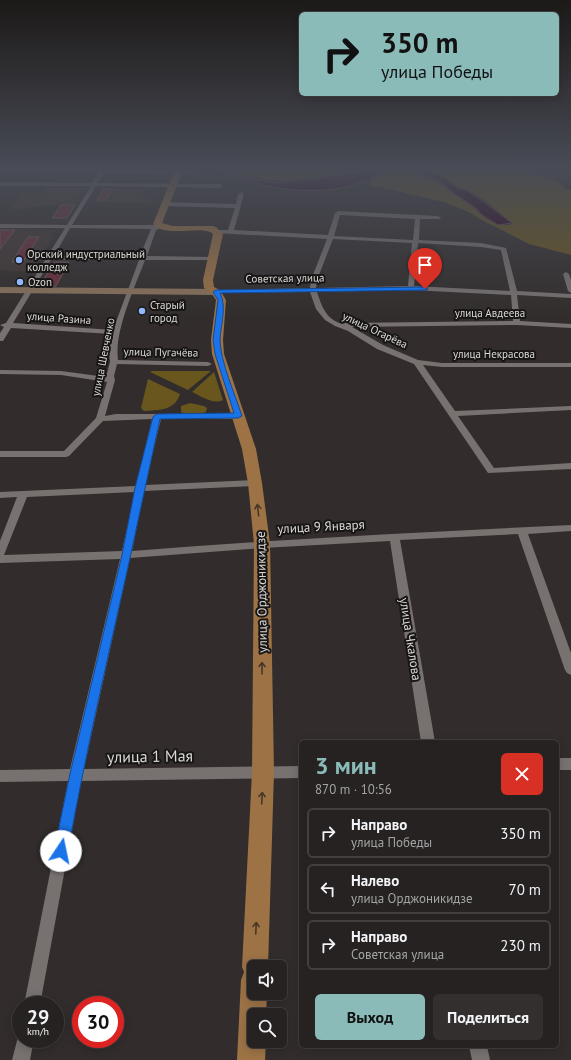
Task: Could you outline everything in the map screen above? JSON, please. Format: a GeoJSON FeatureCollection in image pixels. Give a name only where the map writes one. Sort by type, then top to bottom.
{"type":"FeatureCollection","features":[{"type":"Feature","properties":{"kind":"main road","name":"улица Шевченко"},"geometry":{"type":"LineString","coordinates":[[159,219],[157,224],[160,227]]}},
{"type":"Feature","properties":{"kind":"main road"},"geometry":{"type":"LineString","coordinates":[[160,227],[207,228],[223,231]]}},
{"type":"Feature","properties":{"kind":"main road","name":"улица Орджоникидзе"},"geometry":{"type":"LineString","coordinates":[[223,231],[218,236],[208,280],[209,288],[216,292],[221,300],[217,340],[218,354],[249,449],[255,483],[262,544],[263,772],[255,960]]}},
{"type":"Feature","properties":{"kind":"main road"},"geometry":{"type":"LineString","coordinates":[[250,1060],[253,1000]]}},
{"type":"Feature","properties":{"kind":"street"},"geometry":{"type":"LineString","coordinates":[[0,339],[51,258],[73,219]]}},
{"type":"Feature","properties":{"kind":"street","name":"улица Орджоникидзе"},"geometry":{"type":"LineString","coordinates":[[223,231],[229,219]]}},
{"type":"Feature","properties":{"kind":"street"},"geometry":{"type":"LineString","coordinates":[[313,290],[314,280],[332,237],[336,219]]}},
{"type":"Feature","properties":{"kind":"street"},"geometry":{"type":"LineString","coordinates":[[410,288],[418,219]]}},
{"type":"Feature","properties":{"kind":"street"},"geometry":{"type":"LineString","coordinates":[[0,226],[68,228],[160,227]]}},
{"type":"Feature","properties":{"kind":"street","name":"улица Шевченко"},"geometry":{"type":"LineString","coordinates":[[0,454],[66,454],[100,419],[111,380],[110,376],[114,362],[112,353],[116,332],[154,229],[160,227]]}},
{"type":"Feature","properties":{"kind":"street"},"geometry":{"type":"LineString","coordinates":[[223,231],[481,245],[504,249],[514,294],[517,323]]}},
{"type":"Feature","properties":{"kind":"street"},"geometry":{"type":"LineString","coordinates":[[51,258],[212,258]]}},
{"type":"Feature","properties":{"kind":"street"},"geometry":{"type":"LineString","coordinates":[[566,274],[571,291]]}},
{"type":"Feature","properties":{"kind":"street","name":"Советская улица"},"geometry":{"type":"LineString","coordinates":[[0,290],[216,292],[410,288],[571,296]]}},
{"type":"Feature","properties":{"kind":"street","name":"улица Огарёва"},"geometry":{"type":"LineString","coordinates":[[313,290],[320,309],[327,319],[336,325],[351,329],[380,346],[417,362],[491,471],[571,466]]}},
{"type":"Feature","properties":{"kind":"street","name":"улица Авдеева"},"geometry":{"type":"LineString","coordinates":[[336,325],[517,323],[571,326]]}},
{"type":"Feature","properties":{"kind":"street","name":"улица Разина"},"geometry":{"type":"LineString","coordinates":[[0,326],[8,325],[116,332]]}},
{"type":"Feature","properties":{"kind":"street","name":"улица Пугачёва"},"geometry":{"type":"LineString","coordinates":[[114,362],[208,364]]}},
{"type":"Feature","properties":{"kind":"street","name":"улица Некрасова"},"geometry":{"type":"LineString","coordinates":[[417,362],[442,365],[571,365]]}},
{"type":"Feature","properties":{"kind":"street"},"geometry":{"type":"LineString","coordinates":[[0,372],[62,373],[111,380]]}},
{"type":"Feature","properties":{"kind":"street"},"geometry":{"type":"LineString","coordinates":[[452,414],[571,408]]}},
{"type":"Feature","properties":{"kind":"street"},"geometry":{"type":"LineString","coordinates":[[100,419],[116,417],[238,416]]}},
{"type":"Feature","properties":{"kind":"street"},"geometry":{"type":"LineString","coordinates":[[34,996],[76,774],[157,417]]}},
{"type":"Feature","properties":{"kind":"street"},"geometry":{"type":"LineString","coordinates":[[0,495],[255,483]]}},
{"type":"Feature","properties":{"kind":"street"},"geometry":{"type":"LineString","coordinates":[[0,554],[23,494]]}},
{"type":"Feature","properties":{"kind":"street","name":"улица 9 Января"},"geometry":{"type":"LineString","coordinates":[[0,559],[126,555],[262,544],[571,528]]}},
{"type":"Feature","properties":{"kind":"street"},"geometry":{"type":"LineString","coordinates":[[522,530],[571,670]]}},
{"type":"Feature","properties":{"kind":"street","name":"улица Чкалова"},"geometry":{"type":"LineString","coordinates":[[394,536],[428,740]]}},
{"type":"Feature","properties":{"kind":"street"},"geometry":{"type":"LineString","coordinates":[[559,764],[571,764]]}},
{"type":"Feature","properties":{"kind":"street","name":"улица 1 Мая"},"geometry":{"type":"LineString","coordinates":[[0,776],[299,772]]}},
{"type":"Feature","properties":{"kind":"street"},"geometry":{"type":"LineString","coordinates":[[21,1060],[23,1048]]}},
{"type":"Feature","properties":{"kind":"street"},"geometry":{"type":"LineString","coordinates":[[478,1048],[481,1060]]}},
{"type":"Feature","properties":{"kind":"shaded area"},"geometry":{"type":"Polygon","coordinates":[[[488,219],[497,224],[507,225],[513,224],[508,219],[571,219],[571,255],[529,244],[482,220],[488,219]]]}},
{"type":"Feature","properties":{"kind":"shaded area"},"geometry":{"type":"Polygon","coordinates":[[[489,219],[507,219],[512,223],[498,225],[489,219]]]}},
{"type":"Feature","properties":{"kind":"shaded area","name":"Орский индустриальный колледж"},"geometry":{"type":"Polygon","coordinates":[[[0,229],[54,230],[51,235],[54,236],[30,272],[0,270],[0,229]]]}},
{"type":"Feature","properties":{"kind":"shaded area"},"geometry":{"type":"Polygon","coordinates":[[[211,371],[188,390],[150,372],[211,371]]]}},
{"type":"Feature","properties":{"kind":"shaded area"},"geometry":{"type":"Polygon","coordinates":[[[214,372],[223,400],[211,401],[192,392],[214,372]]]}},
{"type":"Feature","properties":{"kind":"shaded area"},"geometry":{"type":"Polygon","coordinates":[[[148,379],[180,394],[178,400],[170,407],[144,411],[141,408],[148,379]]]}},
{"type":"Feature","properties":{"kind":"shaded area"},"geometry":{"type":"Polygon","coordinates":[[[190,403],[204,406],[207,408],[206,412],[193,415],[181,412],[181,406],[190,403]]]}},
{"type":"Feature","properties":{"kind":"building"},"geometry":{"type":"Polygon","coordinates":[[[0,230],[15,230],[0,249],[0,230]]]}},
{"type":"Feature","properties":{"kind":"building","name":"Орский индустриальный колледж"},"geometry":{"type":"Polygon","coordinates":[[[28,237],[39,237],[23,262],[12,262],[28,237]]]}},
{"type":"Feature","properties":{"kind":"building"},"geometry":{"type":"Polygon","coordinates":[[[54,262],[69,262],[56,286],[40,286],[54,262]]]}},
{"type":"Feature","properties":{"kind":"place","name":"Орский индустриальный колледж"},"geometry":{"type":"Point","coordinates":[19,260]}},
{"type":"Feature","properties":{"kind":"place","name":"Ozon"},"geometry":{"type":"Point","coordinates":[20,282]}},
{"type":"Feature","properties":{"kind":"place","name":"Старый город"},"geometry":{"type":"Point","coordinates":[142,311]}},
{"type":"Feature","properties":{"kind":"route"},"geometry":{"type":"LineString","coordinates":[[61,851],[76,774],[157,417],[238,416],[218,354],[217,340],[221,300],[216,292],[410,288],[425,289]]}}]}
